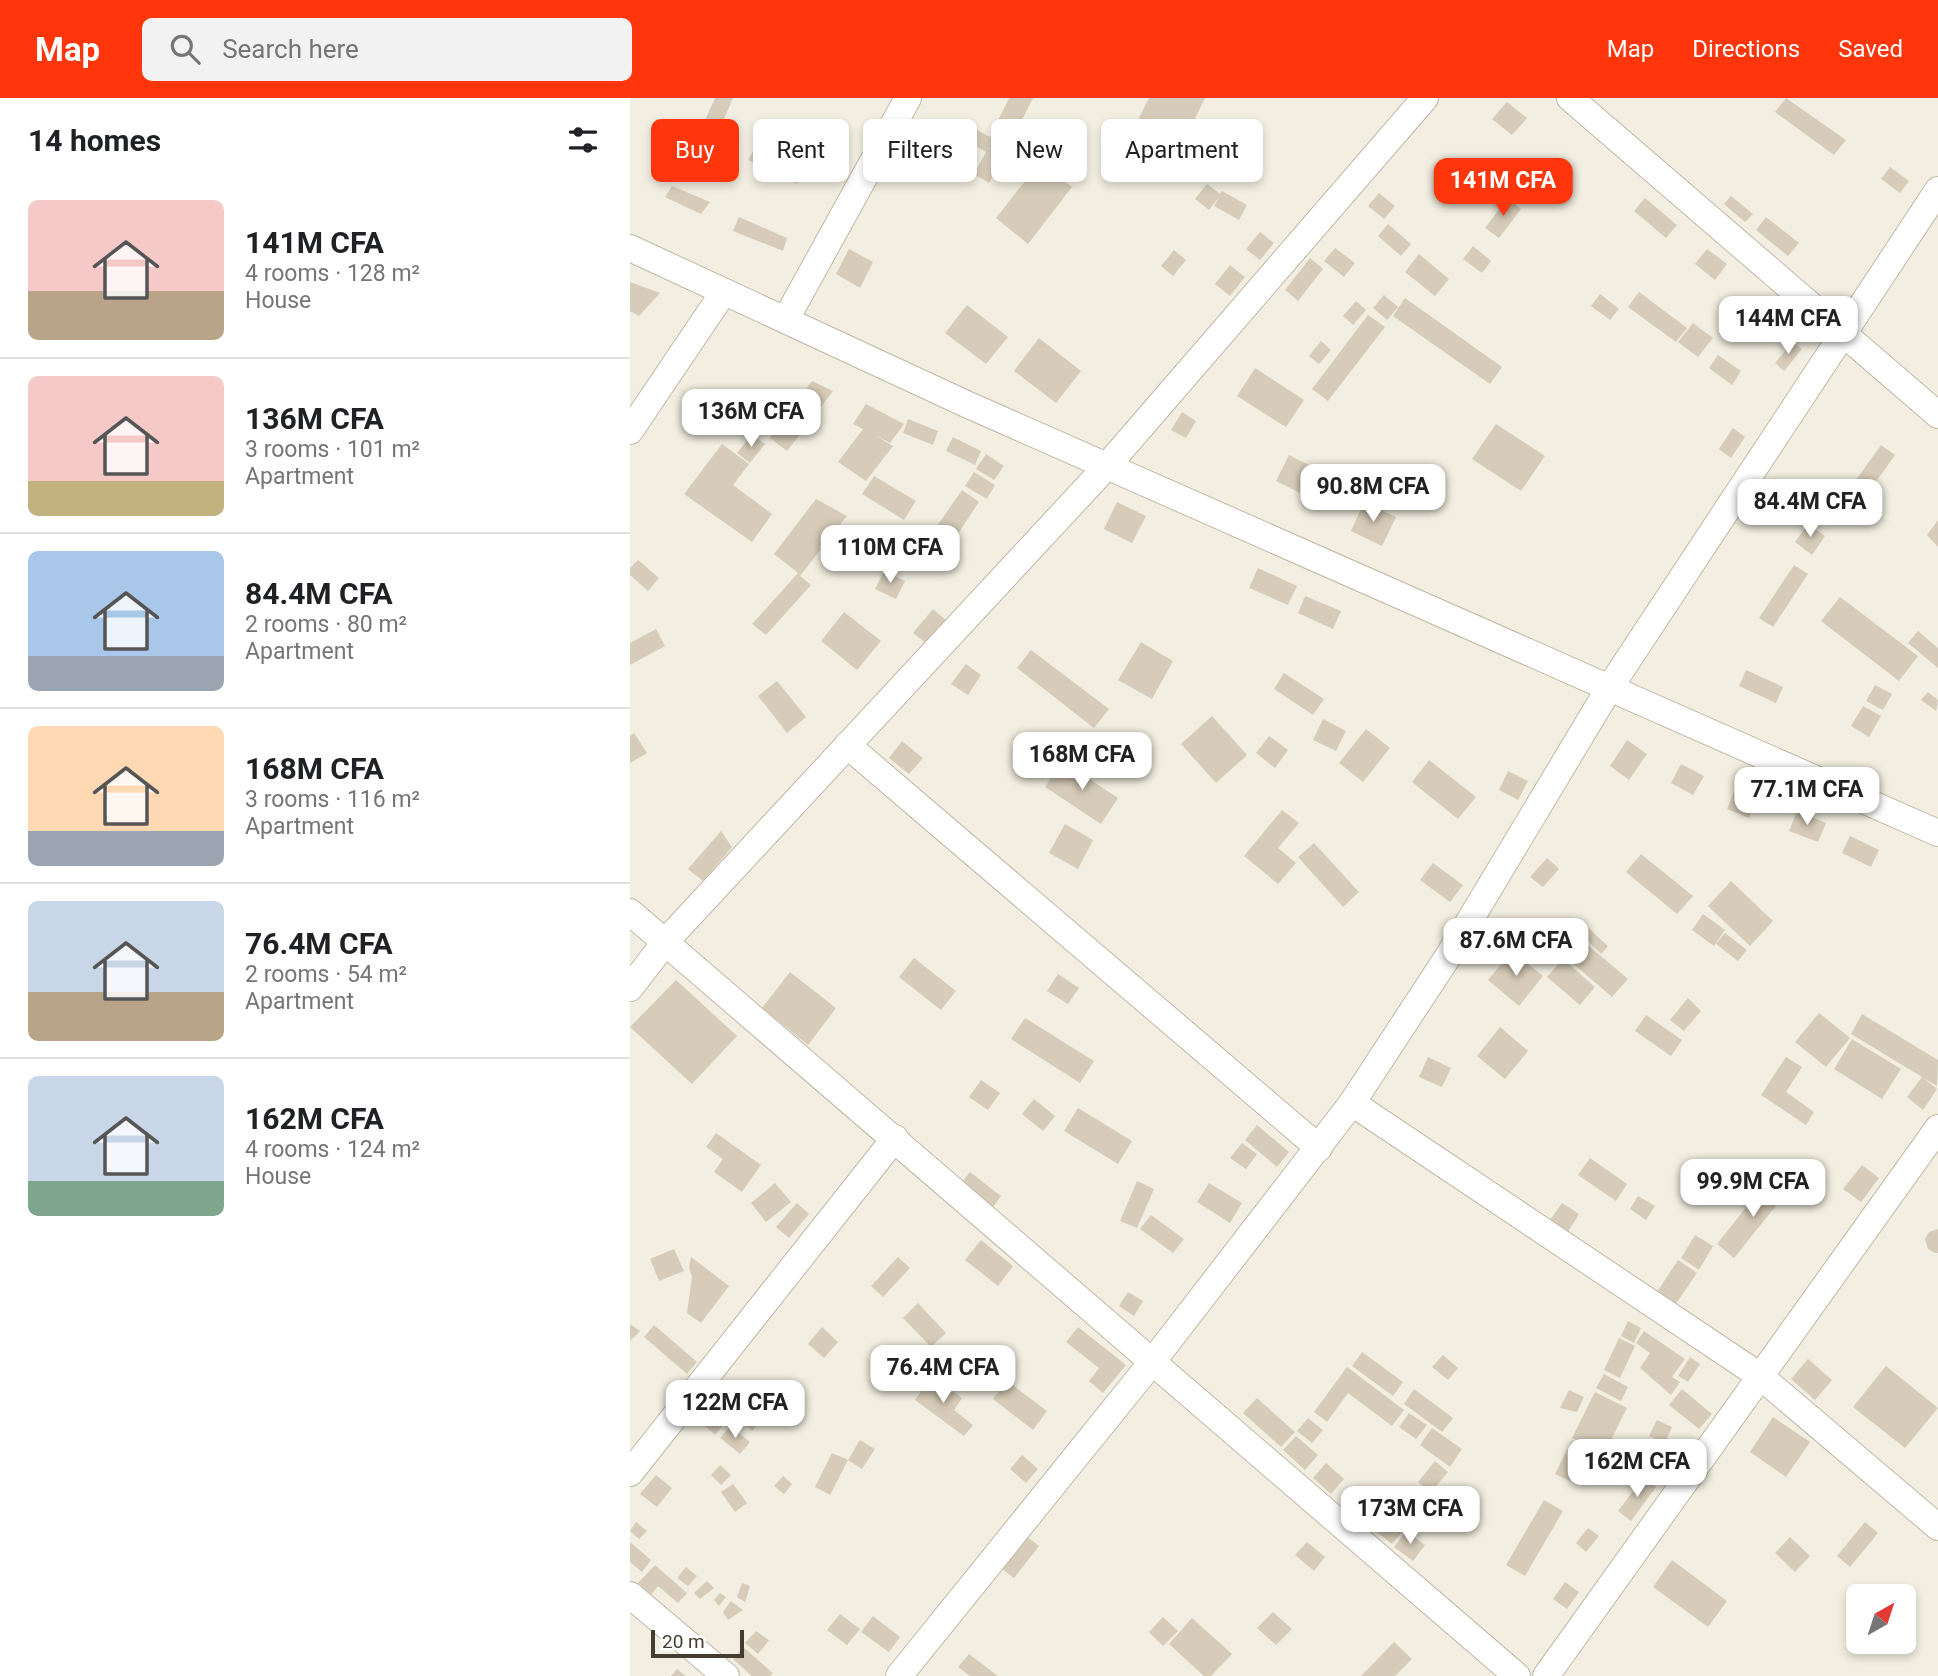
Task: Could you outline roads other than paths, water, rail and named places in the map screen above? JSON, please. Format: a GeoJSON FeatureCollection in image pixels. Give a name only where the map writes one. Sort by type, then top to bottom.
{"type":"FeatureCollection","features":[{"type":"Feature","properties":{"kind":"street"},"geometry":{"type":"LineString","coordinates":[[786,319],[908,98]]}},
{"type":"Feature","properties":{"kind":"street"},"geometry":{"type":"LineString","coordinates":[[630,988],[666,941],[1107,466],[1425,98]]}},
{"type":"Feature","properties":{"kind":"street"},"geometry":{"type":"LineString","coordinates":[[1570,98],[1938,415]]}},
{"type":"Feature","properties":{"kind":"street"},"geometry":{"type":"LineString","coordinates":[[899,1676],[1153,1361],[1352,1104],[1449,956],[1611,687],[1938,190]]}},
{"type":"Feature","properties":{"kind":"street"},"geometry":{"type":"LineString","coordinates":[[630,248],[723,293],[786,319],[1107,466],[1938,833]]}},
{"type":"Feature","properties":{"kind":"street"},"geometry":{"type":"LineString","coordinates":[[630,431],[723,293]]}},
{"type":"Feature","properties":{"kind":"street"},"geometry":{"type":"LineString","coordinates":[[848,745],[1319,1148]]}},
{"type":"Feature","properties":{"kind":"street"},"geometry":{"type":"LineString","coordinates":[[630,912],[1517,1676]]}},
{"type":"Feature","properties":{"kind":"street"},"geometry":{"type":"LineString","coordinates":[[1352,1104],[1760,1376],[1938,1527]]}},
{"type":"Feature","properties":{"kind":"street"},"geometry":{"type":"LineString","coordinates":[[1546,1676],[1938,1128]]}},
{"type":"Feature","properties":{"kind":"street"},"geometry":{"type":"LineString","coordinates":[[630,1474],[895,1138]]}},
{"type":"Feature","properties":{"kind":"street"},"geometry":{"type":"LineString","coordinates":[[630,1595],[726,1676]]}}]}
